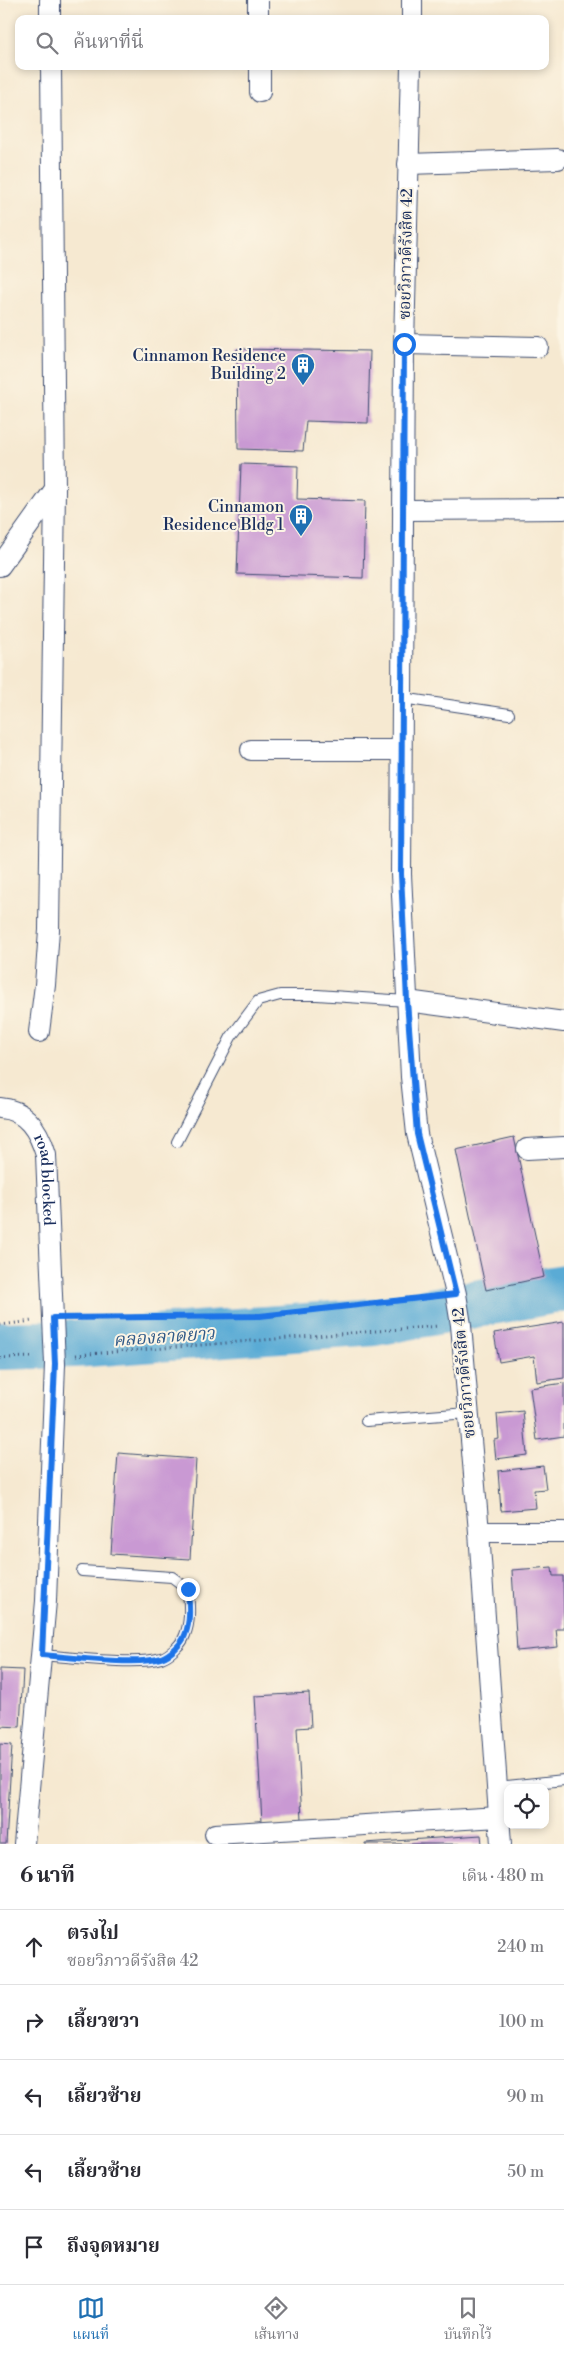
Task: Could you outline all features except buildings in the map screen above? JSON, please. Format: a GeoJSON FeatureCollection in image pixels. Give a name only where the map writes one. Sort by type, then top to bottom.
{"type":"FeatureCollection","features":[{"type":"Feature","properties":{"kind":"street"},"geometry":{"type":"LineString","coordinates":[[50,0],[50,15]]}},
{"type":"Feature","properties":{"kind":"street"},"geometry":{"type":"LineString","coordinates":[[258,0],[258,15]]}},
{"type":"Feature","properties":{"kind":"street"},"geometry":{"type":"LineString","coordinates":[[412,0],[412,15]]}},
{"type":"Feature","properties":{"kind":"street"},"geometry":{"type":"LineString","coordinates":[[39,1032],[49,930],[55,489],[51,70]]}},
{"type":"Feature","properties":{"kind":"street"},"geometry":{"type":"LineString","coordinates":[[260,70],[260,92]]}},
{"type":"Feature","properties":{"kind":"street","name":"ซอยวิภาวดีรังสิต 42"},"geometry":{"type":"LineString","coordinates":[[411,70],[404,344],[401,750],[401,874],[407,1001],[417,1134],[456,1294],[461,1325],[479,1532],[501,1844]]}},
{"type":"Feature","properties":{"kind":"street"},"geometry":{"type":"LineString","coordinates":[[408,164],[558,159]]}},
{"type":"Feature","properties":{"kind":"street"},"geometry":{"type":"LineString","coordinates":[[404,344],[538,347]]}},
{"type":"Feature","properties":{"kind":"street"},"geometry":{"type":"LineString","coordinates":[[0,566],[55,489]]}},
{"type":"Feature","properties":{"kind":"street"},"geometry":{"type":"LineString","coordinates":[[403,510],[564,510]]}},
{"type":"Feature","properties":{"kind":"street"},"geometry":{"type":"LineString","coordinates":[[251,750],[401,750]]}},
{"type":"Feature","properties":{"kind":"street"},"geometry":{"type":"LineString","coordinates":[[407,1001],[564,1022]]}},
{"type":"Feature","properties":{"kind":"street","name":"road blocked"},"geometry":{"type":"LineString","coordinates":[[0,1108],[11,1109],[28,1120],[40,1136],[46,1155],[53,1318],[62,1360],[42,1655],[24,1844]]}},
{"type":"Feature","properties":{"kind":"street"},"geometry":{"type":"LineString","coordinates":[[528,1149],[564,1147]]}},
{"type":"Feature","properties":{"kind":"street"},"geometry":{"type":"LineString","coordinates":[[479,1532],[564,1532]]}},
{"type":"Feature","properties":{"kind":"street"},"geometry":{"type":"LineString","coordinates":[[215,1834],[499,1817]]}},
{"type":"Feature","properties":{"kind":"lane"},"geometry":{"type":"LineString","coordinates":[[402,698],[510,714]]}},
{"type":"Feature","properties":{"kind":"lane"},"geometry":{"type":"LineString","coordinates":[[177,1142],[232,1037],[258,1001],[280,996],[317,995],[407,1001]]}},
{"type":"Feature","properties":{"kind":"lane"},"geometry":{"type":"LineString","coordinates":[[366,1421],[468,1413]]}},
{"type":"Feature","properties":{"kind":"lane"},"geometry":{"type":"LineString","coordinates":[[42,1655],[145,1661],[162,1658],[174,1650],[185,1636],[189,1616],[188,1589],[172,1577],[82,1571]]}},
{"type":"Feature","properties":{"kind":"lane"},"geometry":{"type":"LineString","coordinates":[[497,1787],[564,1780]]}},
{"type":"Feature","properties":{"kind":"path"},"geometry":{"type":"LineString","coordinates":[[0,1325],[53,1318],[260,1316],[456,1294]]}},
{"type":"Feature","properties":{"kind":"path"},"geometry":{"type":"LineString","coordinates":[[62,1360],[461,1325]]}},
{"type":"Feature","properties":{"kind":"waterway","name":"คลองลาดยาว"},"geometry":{"type":"LineString","coordinates":[[0,1346],[73,1344],[375,1322],[564,1288]]}},
{"type":"Feature","properties":{"kind":"place","name":"Cinnamon Residence Building 2"},"geometry":{"type":"Point","coordinates":[303,386]}},
{"type":"Feature","properties":{"kind":"place","name":"Cinnamon Residence Bldg 1"},"geometry":{"type":"Point","coordinates":[301,537]}},
{"type":"Feature","properties":{"kind":"route"},"geometry":{"type":"LineString","coordinates":[[188,1589],[189,1616],[185,1636],[174,1650],[162,1658],[145,1661],[42,1655],[46,1601],[55,1364],[53,1318],[260,1316],[456,1294],[417,1134],[411,1076],[401,874],[404,344]]}}]}
